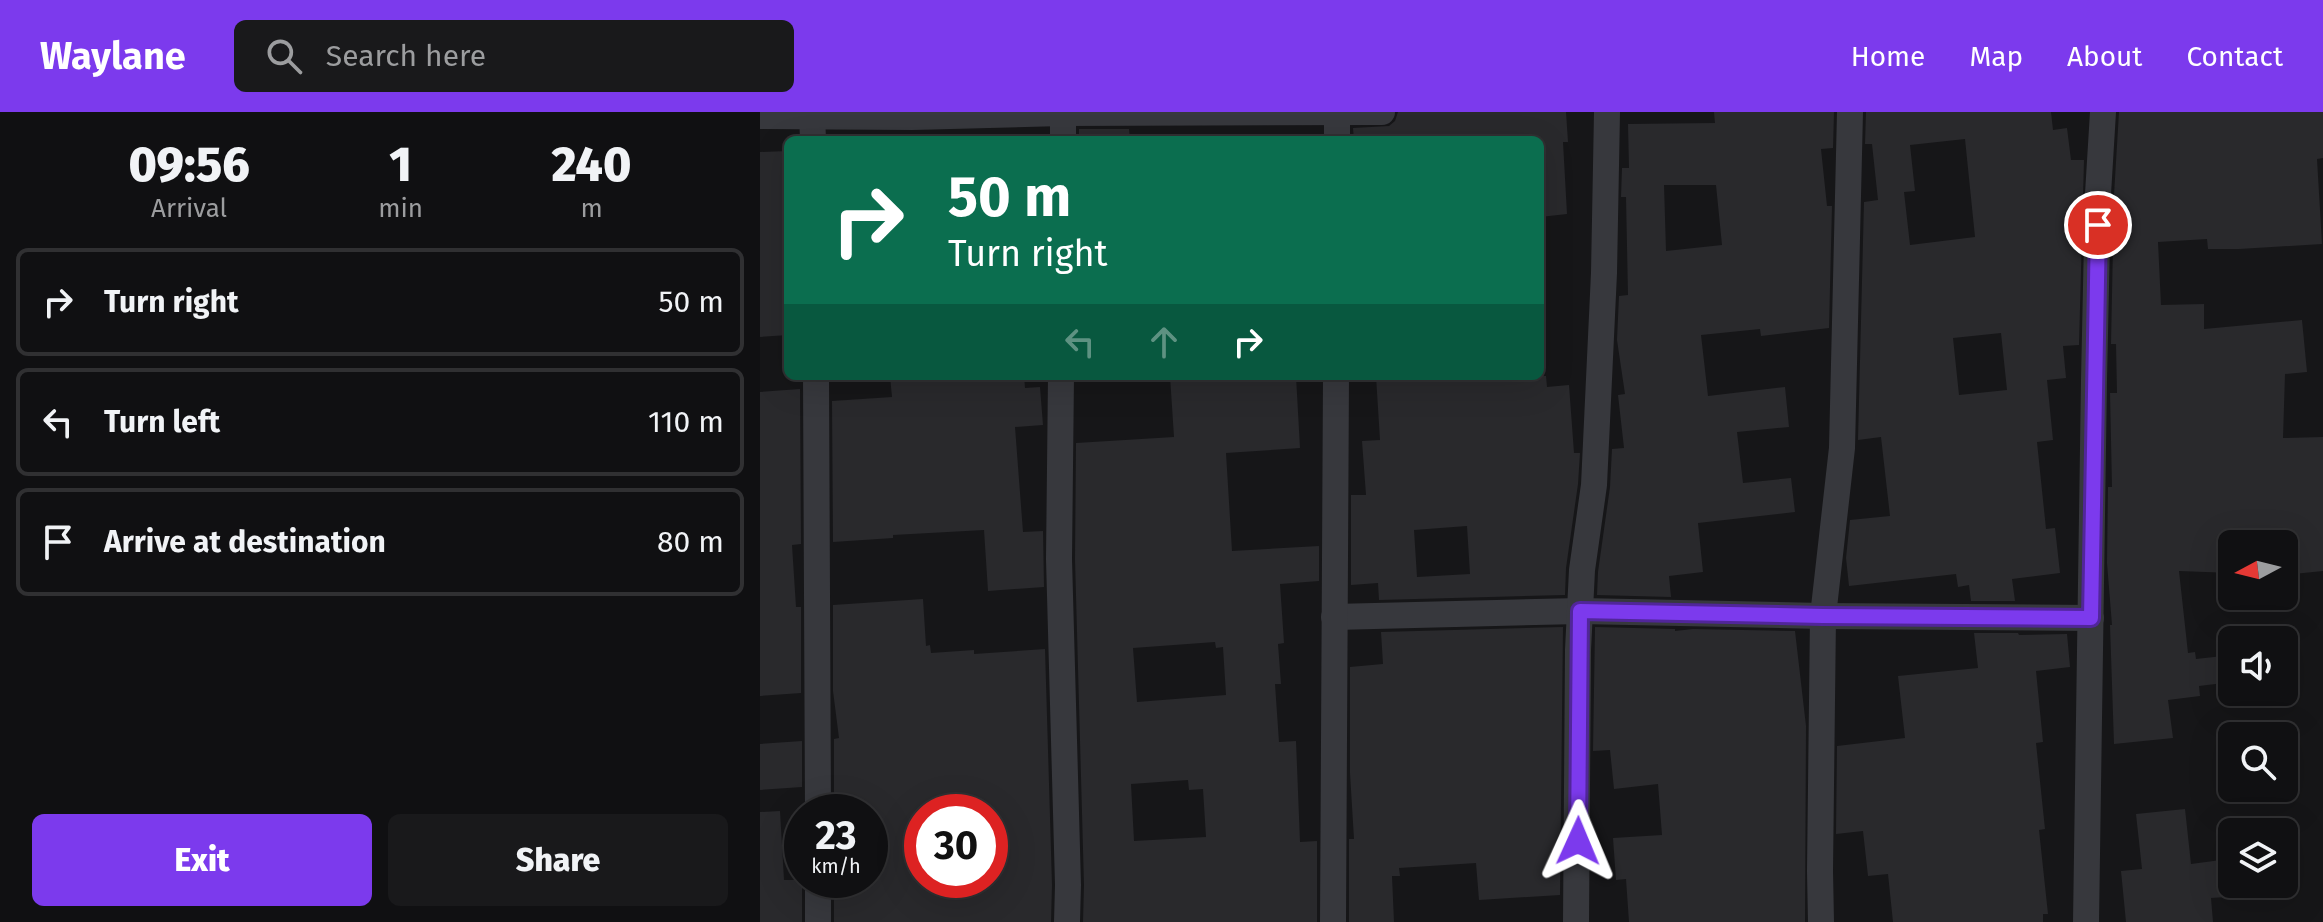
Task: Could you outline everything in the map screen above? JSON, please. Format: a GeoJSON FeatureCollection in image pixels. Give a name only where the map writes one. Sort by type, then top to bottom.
{"type":"FeatureCollection","features":[{"type":"Feature","properties":{"kind":"street"},"geometry":{"type":"LineString","coordinates":[[760,116],[812,122],[1063,112],[1382,112]]}},
{"type":"Feature","properties":{"kind":"street"},"geometry":{"type":"LineString","coordinates":[[1063,112],[1063,136]]}},
{"type":"Feature","properties":{"kind":"street"},"geometry":{"type":"LineString","coordinates":[[1337,112],[1337,136]]}},
{"type":"Feature","properties":{"kind":"street"},"geometry":{"type":"LineString","coordinates":[[1576,922],[1580,611],[1582,570],[1594,485],[1604,273],[1607,112]]}},
{"type":"Feature","properties":{"kind":"street"},"geometry":{"type":"LineString","coordinates":[[1821,922],[1823,616],[1842,448],[1850,112]]}},
{"type":"Feature","properties":{"kind":"street"},"geometry":{"type":"LineString","coordinates":[[2086,922],[2098,209],[2103,112]]}},
{"type":"Feature","properties":{"kind":"street"},"geometry":{"type":"LineString","coordinates":[[816,380],[818,794]]}},
{"type":"Feature","properties":{"kind":"street"},"geometry":{"type":"LineString","coordinates":[[1061,380],[1059,559],[1067,922]]}},
{"type":"Feature","properties":{"kind":"street"},"geometry":{"type":"LineString","coordinates":[[1333,922],[1336,380]]}},
{"type":"Feature","properties":{"kind":"street"},"geometry":{"type":"LineString","coordinates":[[1334,617],[1580,611],[2091,618]]}},
{"type":"Feature","properties":{"kind":"street"},"geometry":{"type":"LineString","coordinates":[[818,898],[818,922]]}},
{"type":"Feature","properties":{"kind":"building"},"geometry":{"type":"Polygon","coordinates":[[[1398,112],[1566,112],[1568,142],[1563,142],[1567,214],[1544,217],[1544,136],[1354,136],[1353,128],[1389,126],[1398,112]]]}},
{"type":"Feature","properties":{"kind":"building"},"geometry":{"type":"Polygon","coordinates":[[[1714,112],[1834,112],[1833,148],[1821,149],[1827,206],[1832,206],[1829,328],[1761,336],[1760,329],[1701,335],[1708,396],[1785,387],[1789,427],[1737,432],[1743,483],[1791,478],[1795,512],[1698,523],[1703,572],[1669,576],[1671,597],[1597,595],[1612,449],[1624,448],[1618,395],[1625,394],[1617,340],[1619,296],[1628,295],[1626,197],[1621,197],[1622,168],[1629,168],[1628,124],[1715,123],[1714,112]],[[1664,185],[1666,251],[1722,245],[1716,185],[1664,185]]]}},
{"type":"Feature","properties":{"kind":"building"},"geometry":{"type":"Polygon","coordinates":[[[1866,112],[2051,112],[2053,130],[2067,128],[2071,160],[2084,160],[2079,345],[2063,346],[2066,378],[2047,380],[2053,440],[2037,442],[2046,529],[2055,528],[2060,573],[2012,579],[2015,601],[1971,601],[1969,585],[1958,587],[1956,574],[1849,586],[1846,558],[1850,520],[1890,516],[1881,437],[1858,440],[1864,202],[1878,200],[1872,144],[1865,144],[1866,112]],[[1965,139],[1910,145],[1915,191],[1904,192],[1910,245],[1975,237],[1965,139]],[[2001,333],[1953,338],[1959,395],[2007,390],[2001,333]]]}},
{"type":"Feature","properties":{"kind":"building"},"geometry":{"type":"Polygon","coordinates":[[[2119,112],[2323,112],[2323,158],[2317,159],[2322,244],[2208,249],[2207,239],[2158,242],[2161,305],[2204,304],[2204,329],[2302,320],[2307,372],[2285,374],[2283,438],[2323,437],[2323,571],[2298,574],[2298,530],[2218,530],[2218,572],[2179,571],[2188,653],[2195,652],[2196,659],[2218,657],[2218,684],[2199,686],[2200,696],[2168,700],[2173,738],[2114,744],[2112,625],[2107,563],[2108,487],[2112,487],[2110,393],[2117,393],[2116,344],[2111,344],[2119,112]]]}},
{"type":"Feature","properties":{"kind":"building"},"geometry":{"type":"Polygon","coordinates":[[[1079,129],[1129,129],[1130,136],[1079,136],[1079,129]]]}},
{"type":"Feature","properties":{"kind":"building"},"geometry":{"type":"Polygon","coordinates":[[[784,151],[784,335],[760,337],[760,152],[784,151]]]}},
{"type":"Feature","properties":{"kind":"building"},"geometry":{"type":"Polygon","coordinates":[[[1546,376],[1547,387],[1569,385],[1574,453],[1580,453],[1565,595],[1379,600],[1378,583],[1351,585],[1351,495],[1366,495],[1362,441],[1380,440],[1376,380],[1544,380],[1546,376]],[[1467,526],[1414,530],[1417,577],[1470,574],[1467,526]]]}},
{"type":"Feature","properties":{"kind":"building"},"geometry":{"type":"Polygon","coordinates":[[[890,380],[1024,380],[1025,388],[1040,387],[1043,425],[1015,427],[1023,532],[1043,531],[1044,587],[988,591],[984,530],[833,542],[832,401],[892,397],[890,380]]]}},
{"type":"Feature","properties":{"kind":"building"},"geometry":{"type":"Polygon","coordinates":[[[1170,380],[1296,380],[1300,448],[1226,453],[1232,551],[1319,546],[1319,581],[1280,584],[1284,643],[1278,644],[1281,684],[1275,684],[1279,742],[1296,741],[1300,842],[1317,841],[1317,922],[1083,922],[1075,559],[1076,443],[1174,437],[1170,380]],[[1215,642],[1133,648],[1137,702],[1226,695],[1223,647],[1216,648],[1215,642]],[[1188,780],[1131,784],[1134,841],[1206,837],[1203,789],[1189,790],[1188,780]]]}},
{"type":"Feature","properties":{"kind":"building"},"geometry":{"type":"Polygon","coordinates":[[[800,389],[801,544],[792,545],[796,607],[801,607],[801,693],[760,696],[760,392],[800,389]]]}},
{"type":"Feature","properties":{"kind":"building"},"geometry":{"type":"Polygon","coordinates":[[[923,599],[926,646],[930,645],[931,653],[974,650],[974,654],[1045,649],[1051,922],[834,922],[834,898],[888,898],[888,794],[834,794],[834,739],[839,738],[833,691],[833,605],[923,599]]]}},
{"type":"Feature","properties":{"kind":"building"},"geometry":{"type":"Polygon","coordinates":[[[1563,627],[1560,895],[1479,900],[1476,863],[1399,868],[1400,876],[1392,876],[1394,922],[1349,922],[1349,839],[1354,839],[1350,773],[1350,667],[1383,664],[1381,632],[1563,627]]]}},
{"type":"Feature","properties":{"kind":"building"},"geometry":{"type":"Polygon","coordinates":[[[1595,627],[1795,631],[1806,726],[1805,922],[1629,922],[1626,879],[1616,880],[1613,838],[1662,835],[1658,784],[1614,789],[1610,750],[1593,751],[1595,627]]]}},
{"type":"Feature","properties":{"kind":"building"},"geometry":{"type":"Polygon","coordinates":[[[1974,633],[2067,634],[2070,667],[2036,671],[2043,742],[2036,743],[2045,829],[2039,830],[2048,914],[2043,914],[2043,922],[1893,922],[1888,874],[1868,876],[1863,831],[1836,834],[1837,746],[1905,738],[1898,676],[1978,668],[1974,633]]]}},
{"type":"Feature","properties":{"kind":"building"},"geometry":{"type":"Polygon","coordinates":[[[802,741],[802,787],[760,790],[760,744],[802,741]]]}},
{"type":"Feature","properties":{"kind":"building"},"geometry":{"type":"Polygon","coordinates":[[[2185,809],[2191,864],[2218,860],[2218,898],[2211,898],[2213,922],[2126,922],[2121,871],[2142,869],[2136,814],[2185,809]]]}},
{"type":"Feature","properties":{"kind":"building"},"geometry":{"type":"Polygon","coordinates":[[[780,811],[784,898],[802,898],[802,922],[760,922],[760,812],[780,811]]]}},
{"type":"Feature","properties":{"kind":"route"},"geometry":{"type":"LineString","coordinates":[[1578,841],[1580,611],[2091,618],[2098,225]]}}]}
